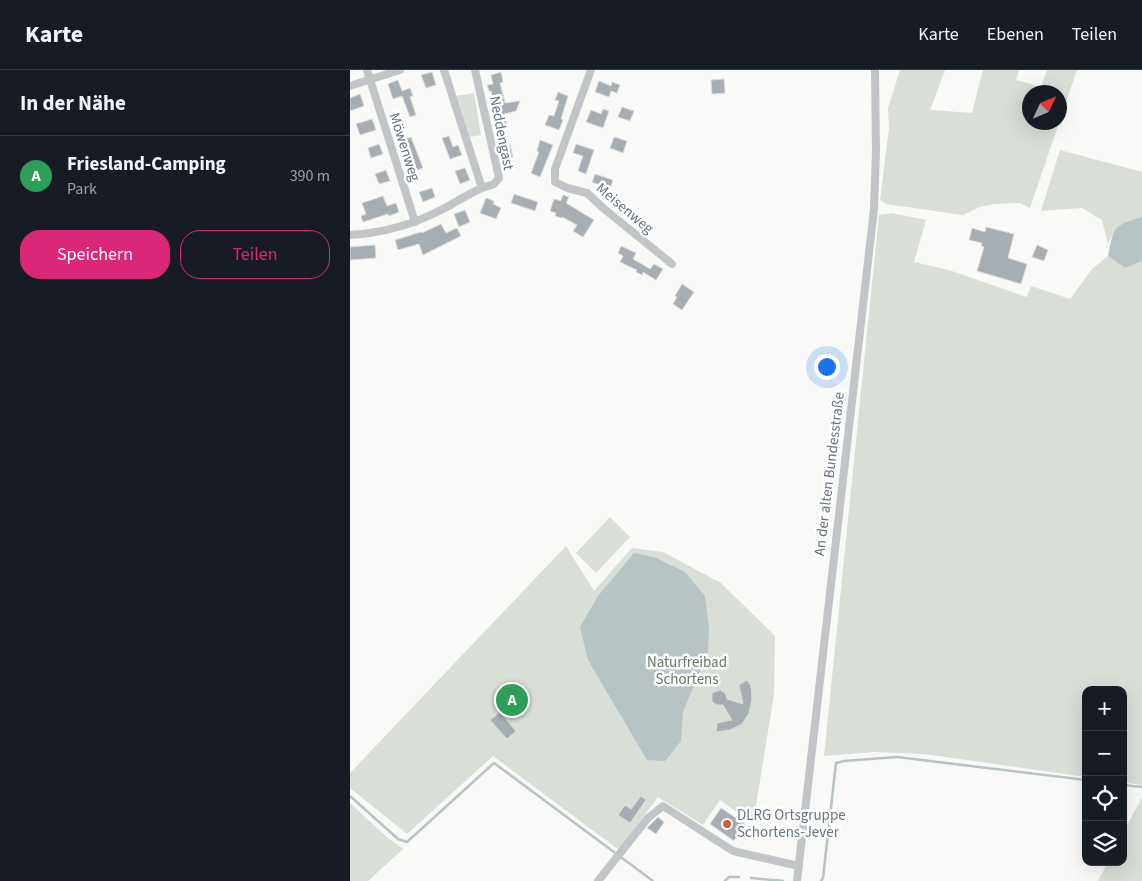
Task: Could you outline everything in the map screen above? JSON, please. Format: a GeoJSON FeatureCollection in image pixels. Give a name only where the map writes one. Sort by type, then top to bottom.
{"type":"FeatureCollection","features":[{"type":"Feature","properties":{"kind":"street","name":"Möwenweg"},"geometry":{"type":"LineString","coordinates":[[366,70],[415,222]]}},
{"type":"Feature","properties":{"kind":"street"},"geometry":{"type":"LineString","coordinates":[[350,86],[400,70]]}},
{"type":"Feature","properties":{"kind":"street","name":"Neddengast"},"geometry":{"type":"LineString","coordinates":[[444,70],[482,188],[494,184],[499,178],[475,70]]}},
{"type":"Feature","properties":{"kind":"street","name":"Meisenweg"},"geometry":{"type":"LineString","coordinates":[[591,70],[555,169],[555,182],[568,188],[587,192],[603,208],[672,264]]}},
{"type":"Feature","properties":{"kind":"street","name":"An der alten Bundesstraße"},"geometry":{"type":"LineString","coordinates":[[797,881],[874,209],[876,150],[875,70]]}},
{"type":"Feature","properties":{"kind":"street"},"geometry":{"type":"LineString","coordinates":[[350,235],[371,234],[399,228],[415,222],[482,188]]}},
{"type":"Feature","properties":{"kind":"street"},"geometry":{"type":"LineString","coordinates":[[598,881],[648,818],[663,806],[734,851],[798,866]]}},
{"type":"Feature","properties":{"kind":"green space"},"geometry":{"type":"Polygon","coordinates":[[[900,70],[945,70],[930,110],[972,113],[983,70],[1019,70],[1016,80],[1034,85],[1022,85],[1022,130],[1056,130],[1030,208],[1020,203],[994,204],[980,207],[963,215],[886,204],[880,200],[889,128],[888,108],[900,70]]]}},
{"type":"Feature","properties":{"kind":"green space"},"geometry":{"type":"Polygon","coordinates":[[[1047,70],[1077,70],[1067,99],[1067,85],[1042,85],[1047,70]]]}},
{"type":"Feature","properties":{"kind":"green space"},"geometry":{"type":"Polygon","coordinates":[[[474,93],[481,135],[470,137],[457,96],[474,93]]]}},
{"type":"Feature","properties":{"kind":"green space"},"geometry":{"type":"Polygon","coordinates":[[[1060,150],[1142,172],[1142,217],[1130,221],[1117,229],[1108,244],[1102,220],[1082,208],[1041,211],[1060,150]]]}},
{"type":"Feature","properties":{"kind":"green space"},"geometry":{"type":"Polygon","coordinates":[[[892,213],[926,220],[914,262],[949,270],[1027,297],[1031,286],[1070,299],[1092,269],[1108,256],[1125,268],[1142,261],[1142,785],[1127,783],[1127,686],[1082,686],[1082,776],[924,754],[874,752],[824,756],[879,215],[892,213]]]}},
{"type":"Feature","properties":{"kind":"green space"},"geometry":{"type":"Polygon","coordinates":[[[610,517],[630,537],[596,573],[576,553],[610,517]]]}},
{"type":"Feature","properties":{"kind":"green space","name":"Naturfreibad Schortens"},"geometry":{"type":"Polygon","coordinates":[[[566,546],[594,591],[632,548],[663,552],[721,583],[775,636],[774,694],[753,824],[720,800],[703,825],[658,797],[619,850],[493,756],[407,834],[350,788],[350,773],[566,546]]]}},
{"type":"Feature","properties":{"kind":"green space"},"geometry":{"type":"Polygon","coordinates":[[[1142,797],[1142,881],[1098,881],[1106,866],[1127,866],[1127,825],[1142,797]]]}},
{"type":"Feature","properties":{"kind":"green space"},"geometry":{"type":"Polygon","coordinates":[[[350,803],[388,838],[403,849],[368,881],[350,881],[350,803]]]}},
{"type":"Feature","properties":{"kind":"shaded area"},"geometry":{"type":"Polygon","coordinates":[[[1142,217],[1142,261],[1125,268],[1108,256],[1113,233],[1125,223],[1142,217]]]}},
{"type":"Feature","properties":{"kind":"shaded area"},"geometry":{"type":"Polygon","coordinates":[[[634,553],[654,557],[685,572],[705,596],[709,628],[708,651],[683,712],[681,741],[665,761],[647,760],[588,660],[580,627],[598,596],[634,553]]]}},
{"type":"Feature","properties":{"kind":"building"},"geometry":{"type":"Polygon","coordinates":[[[432,72],[436,85],[426,88],[421,75],[432,72]]]}},
{"type":"Feature","properties":{"kind":"building"},"geometry":{"type":"Polygon","coordinates":[[[501,72],[503,82],[500,83],[505,103],[520,101],[516,111],[504,114],[507,124],[496,127],[495,118],[497,117],[491,91],[489,91],[487,85],[493,84],[491,75],[501,72]]]}},
{"type":"Feature","properties":{"kind":"building"},"geometry":{"type":"Polygon","coordinates":[[[724,79],[725,93],[712,94],[711,80],[724,79]]]}},
{"type":"Feature","properties":{"kind":"building"},"geometry":{"type":"Polygon","coordinates":[[[398,80],[402,91],[410,88],[413,96],[410,97],[416,115],[410,117],[402,96],[393,99],[388,84],[398,80]]]}},
{"type":"Feature","properties":{"kind":"building"},"geometry":{"type":"Polygon","coordinates":[[[599,81],[611,86],[612,82],[620,85],[617,93],[611,91],[609,97],[595,92],[599,81]]]}},
{"type":"Feature","properties":{"kind":"building"},"geometry":{"type":"Polygon","coordinates":[[[558,92],[568,96],[559,130],[545,125],[549,115],[554,116],[559,101],[555,100],[558,92]]]}},
{"type":"Feature","properties":{"kind":"building"},"geometry":{"type":"Polygon","coordinates":[[[360,94],[364,106],[350,111],[350,98],[360,94]]]}},
{"type":"Feature","properties":{"kind":"building"},"geometry":{"type":"Polygon","coordinates":[[[622,107],[634,111],[630,121],[618,117],[622,107]]]}},
{"type":"Feature","properties":{"kind":"building"},"geometry":{"type":"Polygon","coordinates":[[[603,109],[609,111],[603,128],[586,122],[591,110],[601,114],[603,109]]]}},
{"type":"Feature","properties":{"kind":"building"},"geometry":{"type":"Polygon","coordinates":[[[372,119],[376,130],[360,135],[356,124],[372,119]]]}},
{"type":"Feature","properties":{"kind":"building"},"geometry":{"type":"Polygon","coordinates":[[[449,136],[453,147],[458,145],[462,155],[450,159],[442,138],[449,136]]]}},
{"type":"Feature","properties":{"kind":"building"},"geometry":{"type":"Polygon","coordinates":[[[411,137],[423,168],[410,173],[401,141],[411,137]]]}},
{"type":"Feature","properties":{"kind":"building"},"geometry":{"type":"Polygon","coordinates":[[[614,137],[627,141],[623,153],[610,148],[614,137]]]}},
{"type":"Feature","properties":{"kind":"building"},"geometry":{"type":"Polygon","coordinates":[[[540,140],[553,145],[540,177],[531,173],[539,152],[537,151],[540,140]]]}},
{"type":"Feature","properties":{"kind":"building"},"geometry":{"type":"Polygon","coordinates":[[[379,144],[383,154],[371,158],[368,148],[379,144]]]}},
{"type":"Feature","properties":{"kind":"building"},"geometry":{"type":"Polygon","coordinates":[[[576,144],[594,150],[586,174],[578,171],[583,156],[573,153],[576,144]]]}},
{"type":"Feature","properties":{"kind":"building"},"geometry":{"type":"Polygon","coordinates":[[[510,145],[513,157],[502,160],[499,147],[510,145]]]}},
{"type":"Feature","properties":{"kind":"building"},"geometry":{"type":"Polygon","coordinates":[[[465,168],[470,180],[460,184],[455,171],[465,168]]]}},
{"type":"Feature","properties":{"kind":"building"},"geometry":{"type":"Polygon","coordinates":[[[386,170],[390,181],[379,184],[375,174],[386,170]]]}},
{"type":"Feature","properties":{"kind":"building"},"geometry":{"type":"Polygon","coordinates":[[[595,174],[613,180],[610,189],[592,182],[595,174]]]}},
{"type":"Feature","properties":{"kind":"building"},"geometry":{"type":"Polygon","coordinates":[[[432,188],[435,197],[423,202],[419,192],[432,188]]]}},
{"type":"Feature","properties":{"kind":"building"},"geometry":{"type":"Polygon","coordinates":[[[514,194],[538,202],[535,211],[511,203],[514,194]]]}},
{"type":"Feature","properties":{"kind":"building"},"geometry":{"type":"Polygon","coordinates":[[[563,195],[569,197],[566,203],[594,220],[583,237],[573,231],[577,225],[562,217],[555,216],[556,213],[550,211],[554,199],[561,201],[563,195]]]}},
{"type":"Feature","properties":{"kind":"building"},"geometry":{"type":"Polygon","coordinates":[[[383,196],[387,206],[396,203],[399,212],[363,222],[361,216],[366,214],[362,203],[383,196]]]}},
{"type":"Feature","properties":{"kind":"building"},"geometry":{"type":"Polygon","coordinates":[[[486,198],[494,201],[493,204],[501,208],[496,219],[480,213],[486,198]]]}},
{"type":"Feature","properties":{"kind":"building"},"geometry":{"type":"Polygon","coordinates":[[[465,210],[470,222],[459,227],[454,214],[465,210]]]}},
{"type":"Feature","properties":{"kind":"building"},"geometry":{"type":"Polygon","coordinates":[[[441,224],[446,233],[457,228],[461,236],[423,255],[419,244],[398,250],[395,240],[422,233],[441,224]]]}},
{"type":"Feature","properties":{"kind":"building"},"geometry":{"type":"Polygon","coordinates":[[[986,227],[1014,234],[1008,258],[1027,264],[1021,284],[977,271],[984,247],[981,246],[982,243],[969,240],[972,228],[985,232],[986,227]]]}},
{"type":"Feature","properties":{"kind":"building"},"geometry":{"type":"Polygon","coordinates":[[[375,245],[376,258],[350,260],[350,247],[375,245]]]}},
{"type":"Feature","properties":{"kind":"building"},"geometry":{"type":"Polygon","coordinates":[[[1037,245],[1048,250],[1044,261],[1032,257],[1037,245]]]}},
{"type":"Feature","properties":{"kind":"building"},"geometry":{"type":"Polygon","coordinates":[[[621,246],[636,253],[633,259],[650,269],[654,264],[663,269],[656,280],[643,272],[642,275],[636,272],[637,270],[620,262],[623,256],[618,253],[621,246]]]}},
{"type":"Feature","properties":{"kind":"building"},"geometry":{"type":"Polygon","coordinates":[[[682,284],[694,292],[682,310],[673,304],[682,284]]]}},
{"type":"Feature","properties":{"kind":"building"},"geometry":{"type":"Polygon","coordinates":[[[747,680],[751,686],[752,699],[749,713],[742,724],[730,730],[716,732],[717,723],[732,720],[723,705],[717,705],[712,702],[712,693],[720,690],[725,693],[727,699],[743,704],[739,685],[747,680]]]}},
{"type":"Feature","properties":{"kind":"building"},"geometry":{"type":"Polygon","coordinates":[[[500,712],[516,731],[507,739],[490,720],[500,712]]]}},
{"type":"Feature","properties":{"kind":"building"},"geometry":{"type":"Polygon","coordinates":[[[641,796],[646,800],[630,823],[618,815],[625,805],[631,809],[641,796]]]}},
{"type":"Feature","properties":{"kind":"building","name":"DLRG Ortsgruppe Schortens-Jever"},"geometry":{"type":"Polygon","coordinates":[[[721,808],[745,824],[734,841],[710,824],[721,808]]]}},
{"type":"Feature","properties":{"kind":"building"},"geometry":{"type":"Polygon","coordinates":[[[658,817],[664,822],[656,834],[647,828],[658,817]]]}},
{"type":"Feature","properties":{"kind":"waterway"},"geometry":{"type":"LineString","coordinates":[[821,881],[823,878],[836,763],[897,757],[1082,780]]}},
{"type":"Feature","properties":{"kind":"waterway"},"geometry":{"type":"LineString","coordinates":[[350,796],[398,839],[407,842],[494,763],[653,881]]}},
{"type":"Feature","properties":{"kind":"waterway"},"geometry":{"type":"LineString","coordinates":[[1127,785],[1142,787]]}},
{"type":"Feature","properties":{"kind":"waterway"},"geometry":{"type":"LineString","coordinates":[[725,881],[729,877],[739,877]]}},
{"type":"Feature","properties":{"kind":"waterway"},"geometry":{"type":"LineString","coordinates":[[751,878],[783,881]]}},
{"type":"Feature","properties":{"kind":"place","name":"Friesland-Camping"},"geometry":{"type":"Point","coordinates":[512,700]}},
{"type":"Feature","properties":{"kind":"place","name":"DLRG Ortsgruppe Schortens-Jever"},"geometry":{"type":"Point","coordinates":[727,824]}}]}
